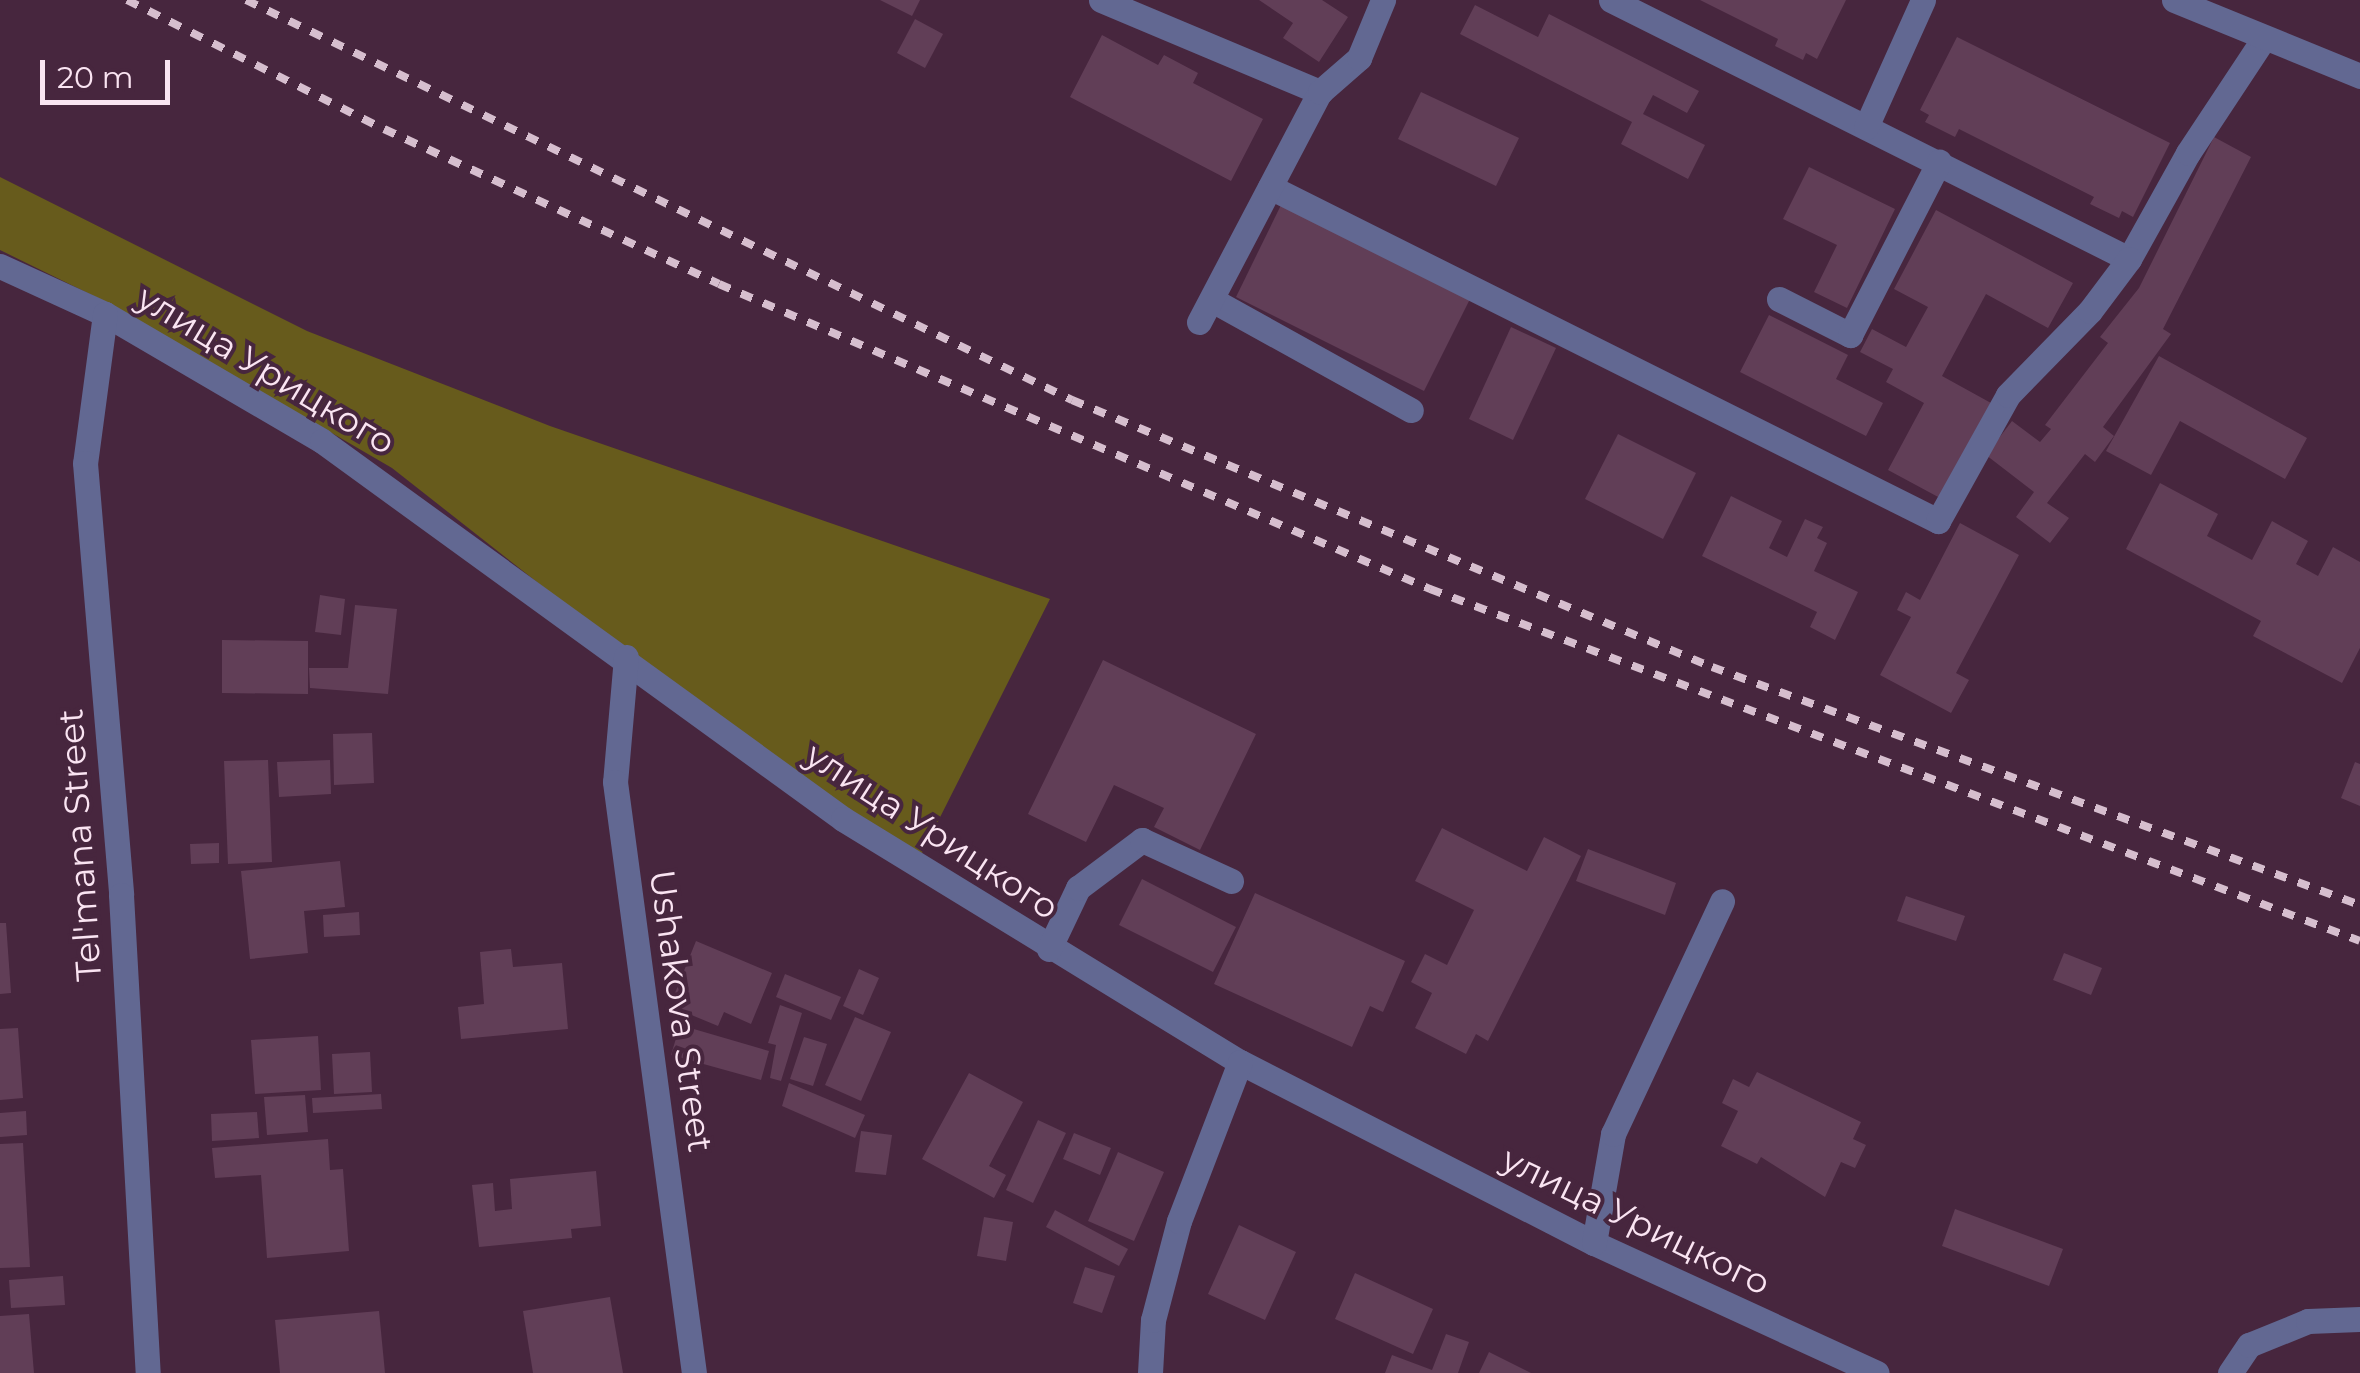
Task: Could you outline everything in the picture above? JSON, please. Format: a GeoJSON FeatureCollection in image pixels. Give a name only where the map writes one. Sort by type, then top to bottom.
{"type":"FeatureCollection","features":[{"type":"Feature","properties":{"kind":"street"},"geometry":{"type":"LineString","coordinates":[[1101,0],[1320,92]]}},
{"type":"Feature","properties":{"kind":"street"},"geometry":{"type":"LineString","coordinates":[[1199,322],[1214,300],[1320,92],[1360,58],[1382,0]]}},
{"type":"Feature","properties":{"kind":"street"},"geometry":{"type":"LineString","coordinates":[[1611,0],[2128,259]]}},
{"type":"Feature","properties":{"kind":"street"},"geometry":{"type":"LineString","coordinates":[[1866,126],[1923,0]]}},
{"type":"Feature","properties":{"kind":"street"},"geometry":{"type":"LineString","coordinates":[[2174,0],[2360,76]]}},
{"type":"Feature","properties":{"kind":"street"},"geometry":{"type":"LineString","coordinates":[[1270,187],[1938,522],[2008,395],[2090,312],[2128,259],[2188,153],[2264,38]]}},
{"type":"Feature","properties":{"kind":"street"},"geometry":{"type":"LineString","coordinates":[[1780,299],[1850,335],[1939,162]]}},
{"type":"Feature","properties":{"kind":"street","name":"улица Урицкого"},"geometry":{"type":"LineString","coordinates":[[0,266],[105,314],[322,441],[626,657],[844,820],[1049,949],[1240,1062],[1594,1243],[1876,1373]]}},
{"type":"Feature","properties":{"kind":"street"},"geometry":{"type":"LineString","coordinates":[[1214,300],[1411,410]]}},
{"type":"Feature","properties":{"kind":"street","name":"Tel'mana Street"},"geometry":{"type":"LineString","coordinates":[[105,314],[85,463],[120,895],[148,1373]]}},
{"type":"Feature","properties":{"kind":"street","name":"Ushakova Street"},"geometry":{"type":"LineString","coordinates":[[626,657],[616,782],[694,1373]]}},
{"type":"Feature","properties":{"kind":"street"},"geometry":{"type":"LineString","coordinates":[[1049,949],[1078,888],[1142,840],[1232,881]]}},
{"type":"Feature","properties":{"kind":"street"},"geometry":{"type":"LineString","coordinates":[[1594,1243],[1614,1134],[1722,901]]}},
{"type":"Feature","properties":{"kind":"street"},"geometry":{"type":"LineString","coordinates":[[1150,1373],[1153,1320],[1178,1221],[1240,1062]]}},
{"type":"Feature","properties":{"kind":"street"},"geometry":{"type":"LineString","coordinates":[[2230,1373],[2249,1344],[2308,1321],[2360,1319]]}},
{"type":"Feature","properties":{"kind":"shaded area"},"geometry":{"type":"Polygon","coordinates":[[[0,177],[307,331],[550,426],[1050,599],[916,865],[640,663],[392,468],[108,303],[0,250],[0,177]]]}},
{"type":"Feature","properties":{"kind":"building"},"geometry":{"type":"Polygon","coordinates":[[[880,0],[920,0],[912,16],[880,0]]]}},
{"type":"Feature","properties":{"kind":"building"},"geometry":{"type":"Polygon","coordinates":[[[1259,0],[1322,0],[1348,17],[1319,62],[1283,38],[1293,23],[1259,0]]]}},
{"type":"Feature","properties":{"kind":"building"},"geometry":{"type":"Polygon","coordinates":[[[1700,0],[1846,0],[1817,59],[1806,53],[1803,60],[1775,46],[1778,39],[1700,0]]]}},
{"type":"Feature","properties":{"kind":"building"},"geometry":{"type":"Polygon","coordinates":[[[1475,5],[1538,37],[1549,14],[1699,91],[1687,113],[1653,95],[1643,114],[1705,145],[1688,179],[1621,144],[1632,122],[1460,34],[1475,5]]]}},
{"type":"Feature","properties":{"kind":"building"},"geometry":{"type":"Polygon","coordinates":[[[915,19],[943,34],[925,68],[897,53],[915,19]]]}},
{"type":"Feature","properties":{"kind":"building"},"geometry":{"type":"Polygon","coordinates":[[[1102,35],[1158,65],[1164,55],[1198,73],[1193,83],[1263,119],[1231,181],[1070,97],[1102,35]]]}},
{"type":"Feature","properties":{"kind":"building"},"geometry":{"type":"Polygon","coordinates":[[[1957,37],[2170,143],[2133,217],[2122,211],[2119,218],[2090,204],[2094,197],[1959,129],[1955,137],[1925,122],[1929,115],[1920,110],[1957,37]]]}},
{"type":"Feature","properties":{"kind":"building"},"geometry":{"type":"Polygon","coordinates":[[[1421,92],[1519,138],[1496,186],[1398,139],[1421,92]]]}},
{"type":"Feature","properties":{"kind":"building"},"geometry":{"type":"Polygon","coordinates":[[[2214,137],[2251,157],[2163,329],[2171,334],[2103,427],[2114,436],[2095,462],[2085,454],[2047,503],[2069,518],[2050,543],[2016,517],[2034,492],[1986,455],[2012,421],[2040,442],[2051,429],[2045,425],[2108,343],[2100,337],[2139,288],[2214,137]]]}},
{"type":"Feature","properties":{"kind":"building"},"geometry":{"type":"Polygon","coordinates":[[[1809,167],[1895,209],[1847,308],[1814,292],[1837,245],[1783,219],[1809,167]]]}},
{"type":"Feature","properties":{"kind":"building"},"geometry":{"type":"Polygon","coordinates":[[[1281,205],[1470,299],[1424,391],[1236,297],[1281,205]]]}},
{"type":"Feature","properties":{"kind":"building"},"geometry":{"type":"Polygon","coordinates":[[[1936,210],[2073,283],[2048,328],[1986,294],[1942,376],[1991,403],[1940,498],[1888,470],[1924,403],[1886,382],[1893,369],[1860,352],[1872,329],[1906,347],[1928,307],[1894,289],[1936,210]]]}},
{"type":"Feature","properties":{"kind":"building"},"geometry":{"type":"Polygon","coordinates":[[[1769,315],[1848,355],[1836,379],[1883,403],[1866,436],[1740,372],[1769,315]]]}},
{"type":"Feature","properties":{"kind":"building"},"geometry":{"type":"Polygon","coordinates":[[[1511,327],[1556,348],[1513,440],[1469,419],[1511,327]]]}},
{"type":"Feature","properties":{"kind":"building"},"geometry":{"type":"Polygon","coordinates":[[[2159,356],[2307,438],[2285,479],[2180,421],[2151,475],[2106,451],[2159,356]]]}},
{"type":"Feature","properties":{"kind":"building"},"geometry":{"type":"Polygon","coordinates":[[[1618,434],[1696,473],[1663,539],[1585,499],[1618,434]]]}},
{"type":"Feature","properties":{"kind":"building"},"geometry":{"type":"Polygon","coordinates":[[[2160,483],[2218,514],[2207,536],[2252,560],[2272,521],[2308,541],[2296,564],[2318,576],[2333,547],[2360,562],[2360,648],[2342,683],[2253,636],[2261,621],[2126,549],[2160,483]]]}},
{"type":"Feature","properties":{"kind":"building"},"geometry":{"type":"Polygon","coordinates":[[[1731,496],[1782,521],[1769,548],[1787,557],[1805,519],[1823,527],[1817,538],[1827,543],[1814,571],[1858,592],[1835,640],[1810,627],[1817,612],[1702,556],[1731,496]]]}},
{"type":"Feature","properties":{"kind":"building"},"geometry":{"type":"Polygon","coordinates":[[[1960,523],[2019,555],[1956,673],[1969,680],[1951,713],[1880,675],[1911,617],[1897,610],[1906,592],[1920,600],[1960,523]]]}},
{"type":"Feature","properties":{"kind":"building"},"geometry":{"type":"Polygon","coordinates":[[[320,595],[345,599],[341,635],[315,632],[320,595]]]}},
{"type":"Feature","properties":{"kind":"building"},"geometry":{"type":"Polygon","coordinates":[[[355,605],[397,609],[388,694],[310,688],[309,668],[348,668],[355,605]]]}},
{"type":"Feature","properties":{"kind":"building"},"geometry":{"type":"Polygon","coordinates":[[[222,640],[308,641],[308,694],[222,693],[222,640]]]}},
{"type":"Feature","properties":{"kind":"building"},"geometry":{"type":"Polygon","coordinates":[[[1103,660],[1256,734],[1200,850],[1154,827],[1164,808],[1114,785],[1086,842],[1028,814],[1103,660]]]}},
{"type":"Feature","properties":{"kind":"building"},"geometry":{"type":"Polygon","coordinates":[[[372,733],[374,783],[334,785],[333,734],[372,733]]]}},
{"type":"Feature","properties":{"kind":"building"},"geometry":{"type":"Polygon","coordinates":[[[268,760],[272,862],[228,864],[224,761],[268,760]]]}},
{"type":"Feature","properties":{"kind":"building"},"geometry":{"type":"Polygon","coordinates":[[[330,760],[331,794],[279,797],[277,762],[330,760]]]}},
{"type":"Feature","properties":{"kind":"building"},"geometry":{"type":"Polygon","coordinates":[[[2355,762],[2360,764],[2360,806],[2341,798],[2355,762]]]}},
{"type":"Feature","properties":{"kind":"building"},"geometry":{"type":"Polygon","coordinates":[[[1442,828],[1527,871],[1544,837],[1581,856],[1488,1041],[1476,1034],[1466,1054],[1415,1028],[1432,993],[1411,982],[1425,954],[1447,965],[1474,910],[1415,881],[1442,828]]]}},
{"type":"Feature","properties":{"kind":"building"},"geometry":{"type":"Polygon","coordinates":[[[219,843],[219,863],[191,864],[190,844],[219,843]]]}},
{"type":"Feature","properties":{"kind":"building"},"geometry":{"type":"Polygon","coordinates":[[[1588,849],[1676,883],[1665,915],[1576,881],[1588,849]]]}},
{"type":"Feature","properties":{"kind":"building"},"geometry":{"type":"Polygon","coordinates":[[[340,861],[345,907],[304,911],[308,953],[250,959],[241,871],[340,861]]]}},
{"type":"Feature","properties":{"kind":"building"},"geometry":{"type":"Polygon","coordinates":[[[1142,879],[1236,927],[1213,972],[1119,925],[1142,879]]]}},
{"type":"Feature","properties":{"kind":"building"},"geometry":{"type":"Polygon","coordinates":[[[1255,893],[1405,961],[1383,1012],[1370,1006],[1352,1047],[1214,984],[1255,893]]]}},
{"type":"Feature","properties":{"kind":"building"},"geometry":{"type":"Polygon","coordinates":[[[1906,896],[1965,916],[1956,941],[1897,921],[1906,896]]]}},
{"type":"Feature","properties":{"kind":"building"},"geometry":{"type":"Polygon","coordinates":[[[359,912],[360,935],[324,937],[323,915],[359,912]]]}},
{"type":"Feature","properties":{"kind":"building"},"geometry":{"type":"Polygon","coordinates":[[[0,923],[6,923],[11,993],[0,994],[0,923]]]}},
{"type":"Feature","properties":{"kind":"building"},"geometry":{"type":"Polygon","coordinates":[[[696,941],[772,973],[751,1024],[724,1012],[718,1026],[677,1009],[682,995],[675,993],[696,941]]]}},
{"type":"Feature","properties":{"kind":"building"},"geometry":{"type":"Polygon","coordinates":[[[511,949],[513,967],[562,963],[568,1029],[461,1039],[458,1007],[484,1004],[480,952],[511,949]]]}},
{"type":"Feature","properties":{"kind":"building"},"geometry":{"type":"Polygon","coordinates":[[[2064,953],[2102,968],[2091,995],[2053,980],[2064,953]]]}},
{"type":"Feature","properties":{"kind":"building"},"geometry":{"type":"Polygon","coordinates":[[[859,969],[879,978],[863,1015],[843,1006],[859,969]]]}},
{"type":"Feature","properties":{"kind":"building"},"geometry":{"type":"Polygon","coordinates":[[[785,974],[841,997],[831,1020],[776,997],[785,974]]]}},
{"type":"Feature","properties":{"kind":"building"},"geometry":{"type":"Polygon","coordinates":[[[780,1005],[802,1013],[781,1081],[770,1078],[776,1045],[768,1043],[780,1005]]]}},
{"type":"Feature","properties":{"kind":"building"},"geometry":{"type":"Polygon","coordinates":[[[855,1017],[891,1032],[861,1101],[825,1085],[855,1017]]]}},
{"type":"Feature","properties":{"kind":"building"},"geometry":{"type":"Polygon","coordinates":[[[680,1025],[769,1051],[761,1080],[671,1055],[680,1025]]]}},
{"type":"Feature","properties":{"kind":"building"},"geometry":{"type":"Polygon","coordinates":[[[18,1028],[23,1098],[0,1100],[0,1029],[18,1028]]]}},
{"type":"Feature","properties":{"kind":"building"},"geometry":{"type":"Polygon","coordinates":[[[318,1036],[321,1090],[255,1094],[251,1040],[318,1036]]]}},
{"type":"Feature","properties":{"kind":"building"},"geometry":{"type":"Polygon","coordinates":[[[804,1037],[827,1044],[813,1086],[790,1079],[804,1037]]]}},
{"type":"Feature","properties":{"kind":"building"},"geometry":{"type":"Polygon","coordinates":[[[370,1052],[372,1092],[334,1094],[332,1054],[370,1052]]]}},
{"type":"Feature","properties":{"kind":"building"},"geometry":{"type":"Polygon","coordinates":[[[1757,1072],[1861,1122],[1853,1139],[1866,1145],[1855,1168],[1841,1162],[1825,1197],[1761,1157],[1757,1164],[1721,1146],[1738,1111],[1722,1103],[1733,1079],[1749,1087],[1757,1072]]]}},
{"type":"Feature","properties":{"kind":"building"},"geometry":{"type":"Polygon","coordinates":[[[969,1073],[1023,1102],[989,1166],[1006,1175],[994,1198],[922,1159],[969,1073]]]}},
{"type":"Feature","properties":{"kind":"building"},"geometry":{"type":"Polygon","coordinates":[[[789,1083],[865,1115],[855,1138],[782,1106],[789,1083]]]}},
{"type":"Feature","properties":{"kind":"building"},"geometry":{"type":"Polygon","coordinates":[[[381,1094],[382,1109],[313,1113],[312,1098],[381,1094]]]}},
{"type":"Feature","properties":{"kind":"building"},"geometry":{"type":"Polygon","coordinates":[[[305,1095],[308,1132],[267,1135],[264,1097],[305,1095]]]}},
{"type":"Feature","properties":{"kind":"building"},"geometry":{"type":"Polygon","coordinates":[[[26,1111],[27,1135],[0,1137],[0,1113],[26,1111]]]}},
{"type":"Feature","properties":{"kind":"building"},"geometry":{"type":"Polygon","coordinates":[[[257,1112],[259,1138],[212,1141],[211,1114],[257,1112]]]}},
{"type":"Feature","properties":{"kind":"building"},"geometry":{"type":"Polygon","coordinates":[[[1038,1120],[1066,1133],[1033,1203],[1006,1190],[1038,1120]]]}},
{"type":"Feature","properties":{"kind":"building"},"geometry":{"type":"Polygon","coordinates":[[[861,1131],[892,1135],[886,1175],[855,1172],[861,1131]]]}},
{"type":"Feature","properties":{"kind":"building"},"geometry":{"type":"Polygon","coordinates":[[[1074,1133],[1111,1148],[1100,1175],[1063,1159],[1074,1133]]]}},
{"type":"Feature","properties":{"kind":"building"},"geometry":{"type":"Polygon","coordinates":[[[328,1139],[330,1170],[343,1169],[349,1251],[267,1258],[261,1175],[215,1178],[212,1148],[328,1139]]]}},
{"type":"Feature","properties":{"kind":"building"},"geometry":{"type":"Polygon","coordinates":[[[23,1143],[30,1267],[0,1268],[0,1144],[23,1143]]]}},
{"type":"Feature","properties":{"kind":"building"},"geometry":{"type":"Polygon","coordinates":[[[1118,1152],[1164,1172],[1134,1241],[1088,1221],[1118,1152]]]}},
{"type":"Feature","properties":{"kind":"building"},"geometry":{"type":"Polygon","coordinates":[[[596,1171],[601,1226],[571,1229],[572,1238],[479,1247],[472,1185],[493,1183],[495,1211],[512,1209],[510,1179],[596,1171]]]}},
{"type":"Feature","properties":{"kind":"building"},"geometry":{"type":"Polygon","coordinates":[[[1955,1209],[2063,1249],[2049,1286],[1942,1246],[1955,1209]]]}},
{"type":"Feature","properties":{"kind":"building"},"geometry":{"type":"Polygon","coordinates":[[[1055,1210],[1128,1249],[1119,1266],[1046,1227],[1055,1210]]]}},
{"type":"Feature","properties":{"kind":"building"},"geometry":{"type":"Polygon","coordinates":[[[984,1217],[1013,1222],[1006,1261],[977,1256],[984,1217]]]}},
{"type":"Feature","properties":{"kind":"building"},"geometry":{"type":"Polygon","coordinates":[[[1239,1225],[1296,1252],[1265,1320],[1208,1294],[1239,1225]]]}},
{"type":"Feature","properties":{"kind":"building"},"geometry":{"type":"Polygon","coordinates":[[[1085,1267],[1115,1276],[1102,1313],[1073,1303],[1085,1267]]]}},
{"type":"Feature","properties":{"kind":"building"},"geometry":{"type":"Polygon","coordinates":[[[1355,1273],[1433,1309],[1413,1354],[1335,1319],[1355,1273]]]}},
{"type":"Feature","properties":{"kind":"building"},"geometry":{"type":"Polygon","coordinates":[[[63,1276],[65,1305],[11,1308],[9,1280],[63,1276]]]}},
{"type":"Feature","properties":{"kind":"building"},"geometry":{"type":"Polygon","coordinates":[[[610,1297],[623,1373],[533,1373],[523,1311],[610,1297]]]}},
{"type":"Feature","properties":{"kind":"building"},"geometry":{"type":"Polygon","coordinates":[[[379,1311],[385,1373],[280,1373],[275,1320],[379,1311]]]}},
{"type":"Feature","properties":{"kind":"building"},"geometry":{"type":"Polygon","coordinates":[[[29,1314],[34,1373],[0,1373],[0,1316],[29,1314]]]}},
{"type":"Feature","properties":{"kind":"building"},"geometry":{"type":"Polygon","coordinates":[[[1446,1334],[1469,1342],[1458,1373],[1385,1373],[1392,1355],[1432,1370],[1446,1334]]]}},
{"type":"Feature","properties":{"kind":"building"},"geometry":{"type":"Polygon","coordinates":[[[1489,1352],[1531,1373],[1479,1373],[1489,1352]]]}},
{"type":"Feature","properties":{"kind":"railway"},"geometry":{"type":"LineString","coordinates":[[127,0],[384,129],[719,284],[1430,589],[2360,941]]}},
{"type":"Feature","properties":{"kind":"railway"},"geometry":{"type":"LineString","coordinates":[[246,0],[1072,400],[1712,667],[2360,905]]}}]}
